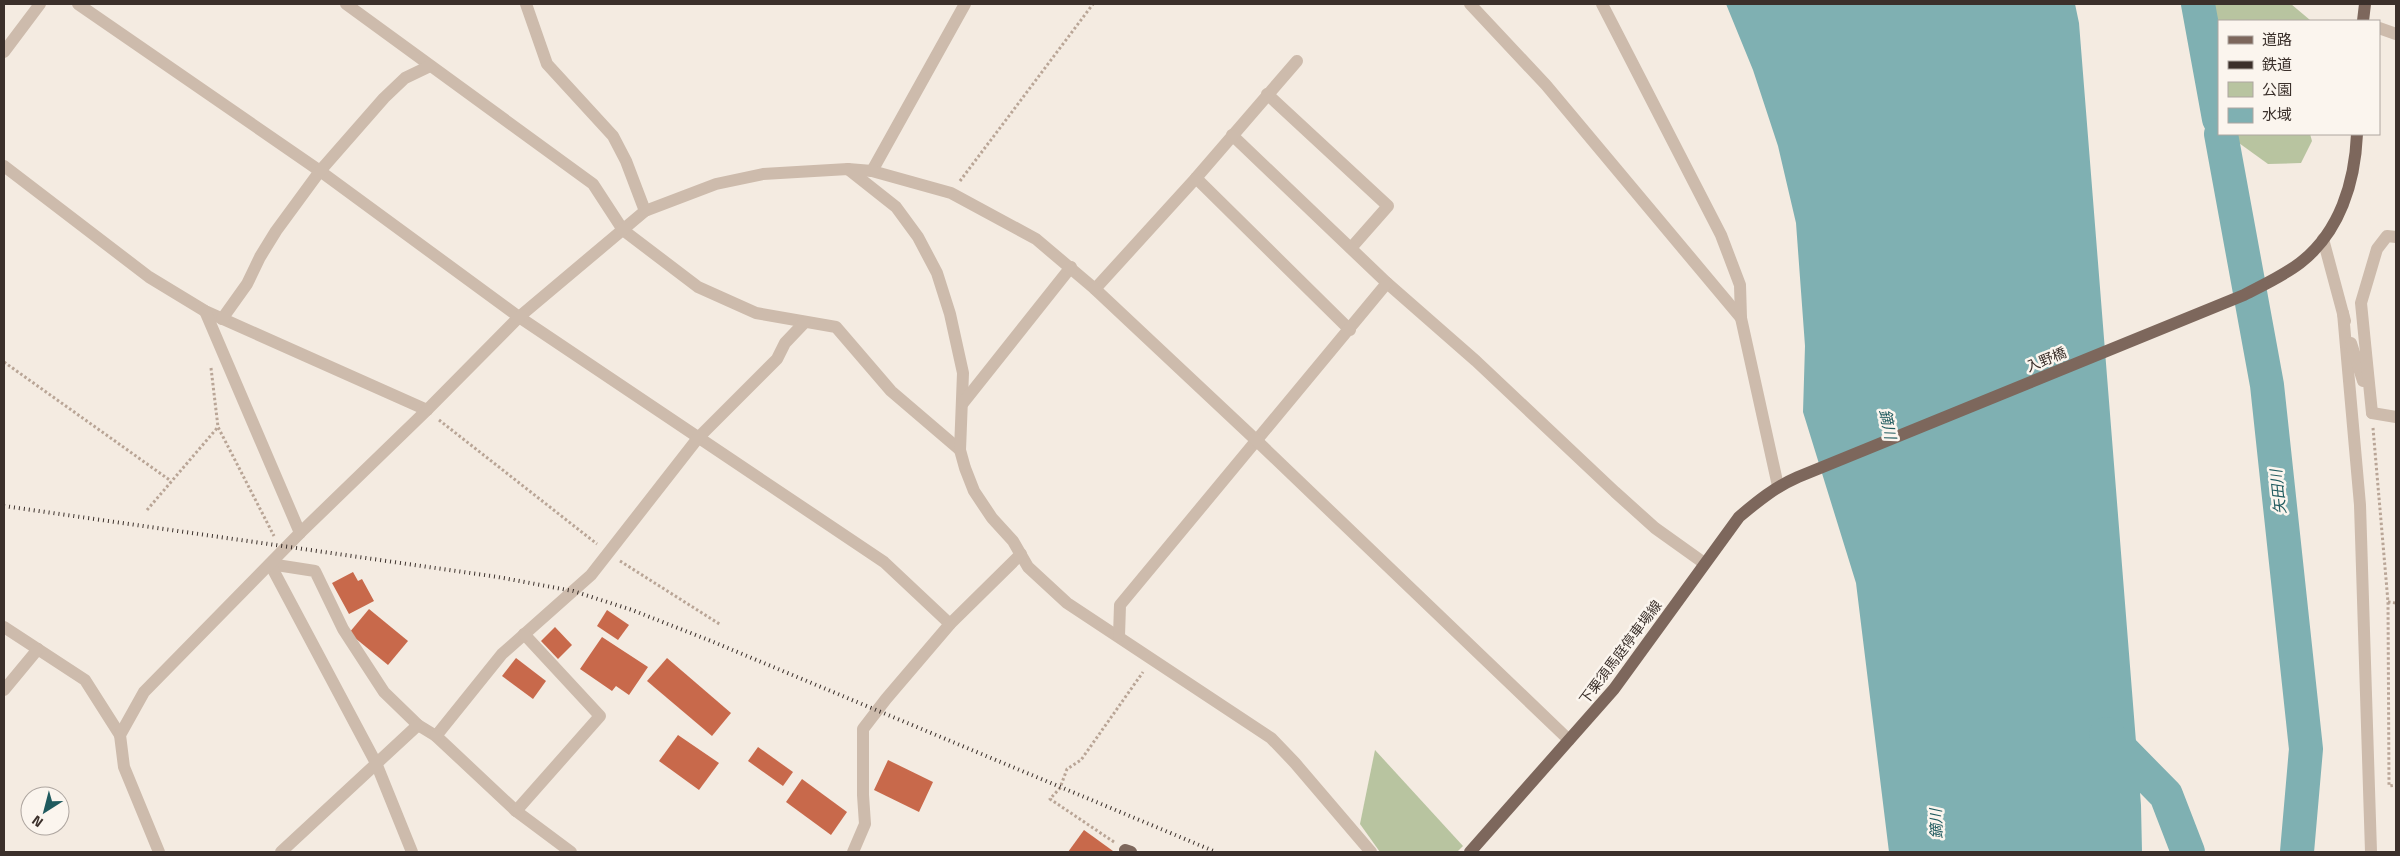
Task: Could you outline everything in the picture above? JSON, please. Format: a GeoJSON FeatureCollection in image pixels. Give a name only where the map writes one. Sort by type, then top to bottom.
{"type":"FeatureCollection","features":[{"type":"Feature","properties":{"kind":"main road"},"geometry":{"type":"LineString","coordinates":[[2363,20],[2365,4]]}},
{"type":"Feature","properties":{"kind":"main road"},"geometry":{"type":"LineString","coordinates":[[2323,239],[2337,216],[2351,184],[2357,135]]}},
{"type":"Feature","properties":{"kind":"main road","name":"入野橋"},"geometry":{"type":"LineString","coordinates":[[1798,477],[2244,295],[2289,271],[2302,261],[2323,239]]}},
{"type":"Feature","properties":{"kind":"main road","name":"下栗須馬庭停車場線"},"geometry":{"type":"LineString","coordinates":[[1470,852],[1614,688],[1739,517],[1778,486],[1798,477]]}},
{"type":"Feature","properties":{"kind":"street"},"geometry":{"type":"LineString","coordinates":[[4,52],[40,4]]}},
{"type":"Feature","properties":{"kind":"street"},"geometry":{"type":"LineString","coordinates":[[78,4],[320,171],[519,317],[884,562],[950,624]]}},
{"type":"Feature","properties":{"kind":"street"},"geometry":{"type":"LineString","coordinates":[[346,4],[593,184],[623,230],[698,287],[756,314],[836,327],[890,391],[960,450]]}},
{"type":"Feature","properties":{"kind":"street"},"geometry":{"type":"LineString","coordinates":[[526,4],[547,64],[613,136],[626,161],[645,211]]}},
{"type":"Feature","properties":{"kind":"street"},"geometry":{"type":"LineString","coordinates":[[872,171],[965,4]]}},
{"type":"Feature","properties":{"kind":"street"},"geometry":{"type":"LineString","coordinates":[[1470,4],[1546,85],[1741,318]]}},
{"type":"Feature","properties":{"kind":"street"},"geometry":{"type":"LineString","coordinates":[[1602,4],[1721,235],[1740,285],[1741,318],[1778,486]]}},
{"type":"Feature","properties":{"kind":"street"},"geometry":{"type":"LineString","coordinates":[[2380,28],[2396,34]]}},
{"type":"Feature","properties":{"kind":"street"},"geometry":{"type":"LineString","coordinates":[[1096,289],[1196,178],[1297,60]]}},
{"type":"Feature","properties":{"kind":"street"},"geometry":{"type":"LineString","coordinates":[[222,319],[247,284],[260,257],[276,231],[320,171],[384,98],[405,78],[430,66]]}},
{"type":"Feature","properties":{"kind":"street"},"geometry":{"type":"LineString","coordinates":[[1266,94],[1388,206],[1351,248]]}},
{"type":"Feature","properties":{"kind":"street"},"geometry":{"type":"LineString","coordinates":[[1232,135],[1387,283],[1476,361],[1555,438],[1655,528],[1704,563]]}},
{"type":"Feature","properties":{"kind":"street"},"geometry":{"type":"LineString","coordinates":[[4,166],[149,277],[205,311],[427,410]]}},
{"type":"Feature","properties":{"kind":"street"},"geometry":{"type":"LineString","coordinates":[[848,169],[896,207],[918,238],[937,273],[958,343],[963,373],[960,450],[974,491],[1021,554],[1028,567],[1067,603],[1271,738],[1295,763],[1371,852]]}},
{"type":"Feature","properties":{"kind":"street"},"geometry":{"type":"LineString","coordinates":[[120,735],[144,692],[300,533],[427,410],[519,317],[645,211],[716,184],[754,176],[848,169],[872,171],[951,193],[1036,239],[1096,289],[1569,740]]}},
{"type":"Feature","properties":{"kind":"street"},"geometry":{"type":"LineString","coordinates":[[1196,178],[1350,330]]}},
{"type":"Feature","properties":{"kind":"street"},"geometry":{"type":"LineString","coordinates":[[2372,413],[2361,303],[2377,249],[2387,236],[2396,237]]}},
{"type":"Feature","properties":{"kind":"street"},"geometry":{"type":"LineString","coordinates":[[2323,239],[2372,413]]}},
{"type":"Feature","properties":{"kind":"street"},"geometry":{"type":"LineString","coordinates":[[963,403],[1071,267]]}},
{"type":"Feature","properties":{"kind":"street"},"geometry":{"type":"LineString","coordinates":[[1119,636],[1120,605],[1350,330],[1387,283]]}},
{"type":"Feature","properties":{"kind":"street"},"geometry":{"type":"LineString","coordinates":[[205,311],[300,533]]}},
{"type":"Feature","properties":{"kind":"street"},"geometry":{"type":"LineString","coordinates":[[2343,313],[2360,505],[2371,852]]}},
{"type":"Feature","properties":{"kind":"street"},"geometry":{"type":"LineString","coordinates":[[436,736],[502,654],[591,575],[698,438],[777,359],[785,343],[805,322]]}},
{"type":"Feature","properties":{"kind":"street"},"geometry":{"type":"LineString","coordinates":[[2372,413],[2396,417]]}},
{"type":"Feature","properties":{"kind":"street"},"geometry":{"type":"LineString","coordinates":[[853,852],[865,824],[863,729],[886,698],[950,624],[1021,554]]}},
{"type":"Feature","properties":{"kind":"street"},"geometry":{"type":"LineString","coordinates":[[270,564],[315,571],[342,629],[384,692],[418,725],[436,736],[516,811],[571,852]]}},
{"type":"Feature","properties":{"kind":"street"},"geometry":{"type":"LineString","coordinates":[[270,564],[376,763],[412,852]]}},
{"type":"Feature","properties":{"kind":"street"},"geometry":{"type":"LineString","coordinates":[[4,627],[85,680],[120,735],[124,766],[159,852]]}},
{"type":"Feature","properties":{"kind":"street"},"geometry":{"type":"LineString","coordinates":[[516,811],[600,716],[524,634]]}},
{"type":"Feature","properties":{"kind":"street"},"geometry":{"type":"LineString","coordinates":[[4,690],[38,649]]}},
{"type":"Feature","properties":{"kind":"street"},"geometry":{"type":"LineString","coordinates":[[281,852],[418,725]]}},
{"type":"Feature","properties":{"kind":"path"},"geometry":{"type":"LineString","coordinates":[[951,193],[1093,4]]}},
{"type":"Feature","properties":{"kind":"path"},"geometry":{"type":"LineString","coordinates":[[212,361],[218,427],[274,536]]}},
{"type":"Feature","properties":{"kind":"path"},"geometry":{"type":"LineString","coordinates":[[4,362],[171,482]]}},
{"type":"Feature","properties":{"kind":"path"},"geometry":{"type":"LineString","coordinates":[[427,410],[609,554],[721,625]]}},
{"type":"Feature","properties":{"kind":"path"},"geometry":{"type":"LineString","coordinates":[[2372,413],[2388,602],[2389,786],[2396,785]]}},
{"type":"Feature","properties":{"kind":"path"},"geometry":{"type":"LineString","coordinates":[[147,510],[218,427]]}},
{"type":"Feature","properties":{"kind":"path"},"geometry":{"type":"LineString","coordinates":[[2388,602],[2396,604]]}},
{"type":"Feature","properties":{"kind":"path"},"geometry":{"type":"LineString","coordinates":[[1126,851],[1050,799],[1060,788],[1067,769],[1081,760],[1152,659]]}},
{"type":"Feature","properties":{"kind":"green space"},"geometry":{"type":"Polygon","coordinates":[[[2211,4],[2291,4],[2310,20],[2218,20],[2218,46],[2211,4]]]}},
{"type":"Feature","properties":{"kind":"green space"},"geometry":{"type":"Polygon","coordinates":[[[2231,135],[2310,135],[2312,141],[2301,163],[2268,164],[2232,138],[2231,135]]]}},
{"type":"Feature","properties":{"kind":"green space"},"geometry":{"type":"Polygon","coordinates":[[[1375,750],[1463,846],[1457,852],[1380,852],[1360,824],[1375,750]]]}},
{"type":"Feature","properties":{"kind":"water","name":"鏑川"},"geometry":{"type":"Polygon","coordinates":[[[1726,4],[2075,4],[2079,23],[2141,805],[2142,852],[1889,852],[1856,583],[1803,412],[1805,346],[1796,223],[1778,146],[1753,70],[1726,4]]]}},
{"type":"Feature","properties":{"kind":"building"},"geometry":{"type":"Polygon","coordinates":[[[353,572],[358,581],[362,579],[374,601],[349,614],[332,583],[353,572]]]}},
{"type":"Feature","properties":{"kind":"building"},"geometry":{"type":"Polygon","coordinates":[[[369,609],[408,641],[388,665],[349,633],[369,609]]]}},
{"type":"Feature","properties":{"kind":"building"},"geometry":{"type":"Polygon","coordinates":[[[607,610],[629,625],[618,640],[597,626],[607,610]]]}},
{"type":"Feature","properties":{"kind":"building"},"geometry":{"type":"Polygon","coordinates":[[[555,627],[572,645],[558,659],[541,641],[555,627]]]}},
{"type":"Feature","properties":{"kind":"building"},"geometry":{"type":"Polygon","coordinates":[[[602,637],[648,667],[629,695],[616,686],[612,691],[580,669],[602,637]]]}},
{"type":"Feature","properties":{"kind":"building"},"geometry":{"type":"Polygon","coordinates":[[[516,658],[546,681],[533,699],[502,676],[516,658]]]}},
{"type":"Feature","properties":{"kind":"building"},"geometry":{"type":"Polygon","coordinates":[[[667,658],[731,713],[712,736],[647,681],[667,658]]]}},
{"type":"Feature","properties":{"kind":"building"},"geometry":{"type":"Polygon","coordinates":[[[678,735],[719,763],[699,790],[659,761],[678,735]]]}},
{"type":"Feature","properties":{"kind":"building"},"geometry":{"type":"Polygon","coordinates":[[[758,747],[793,772],[783,786],[748,761],[758,747]]]}},
{"type":"Feature","properties":{"kind":"building"},"geometry":{"type":"Polygon","coordinates":[[[888,760],[933,782],[919,812],[874,790],[888,760]]]}},
{"type":"Feature","properties":{"kind":"building"},"geometry":{"type":"Polygon","coordinates":[[[802,779],[847,812],[831,835],[786,802],[802,779]]]}},
{"type":"Feature","properties":{"kind":"building"},"geometry":{"type":"Polygon","coordinates":[[[1084,830],[1113,851],[1068,852],[1084,830]]]}},
{"type":"Feature","properties":{"kind":"waterway","name":"矢田川"},"geometry":{"type":"LineString","coordinates":[[2198,4],[2218,114]]}},
{"type":"Feature","properties":{"kind":"waterway","name":"矢田川"},"geometry":{"type":"LineString","coordinates":[[2221,135],[2267,385],[2306,749],[2297,852]]}},
{"type":"Feature","properties":{"kind":"waterway","name":"矢田川"},"geometry":{"type":"LineString","coordinates":[[2106,734],[2166,795],[2188,852]]}},
{"type":"Feature","properties":{"kind":"railway"},"geometry":{"type":"LineString","coordinates":[[4,506],[498,577],[573,591],[632,610],[711,641],[1216,852]]}}]}
